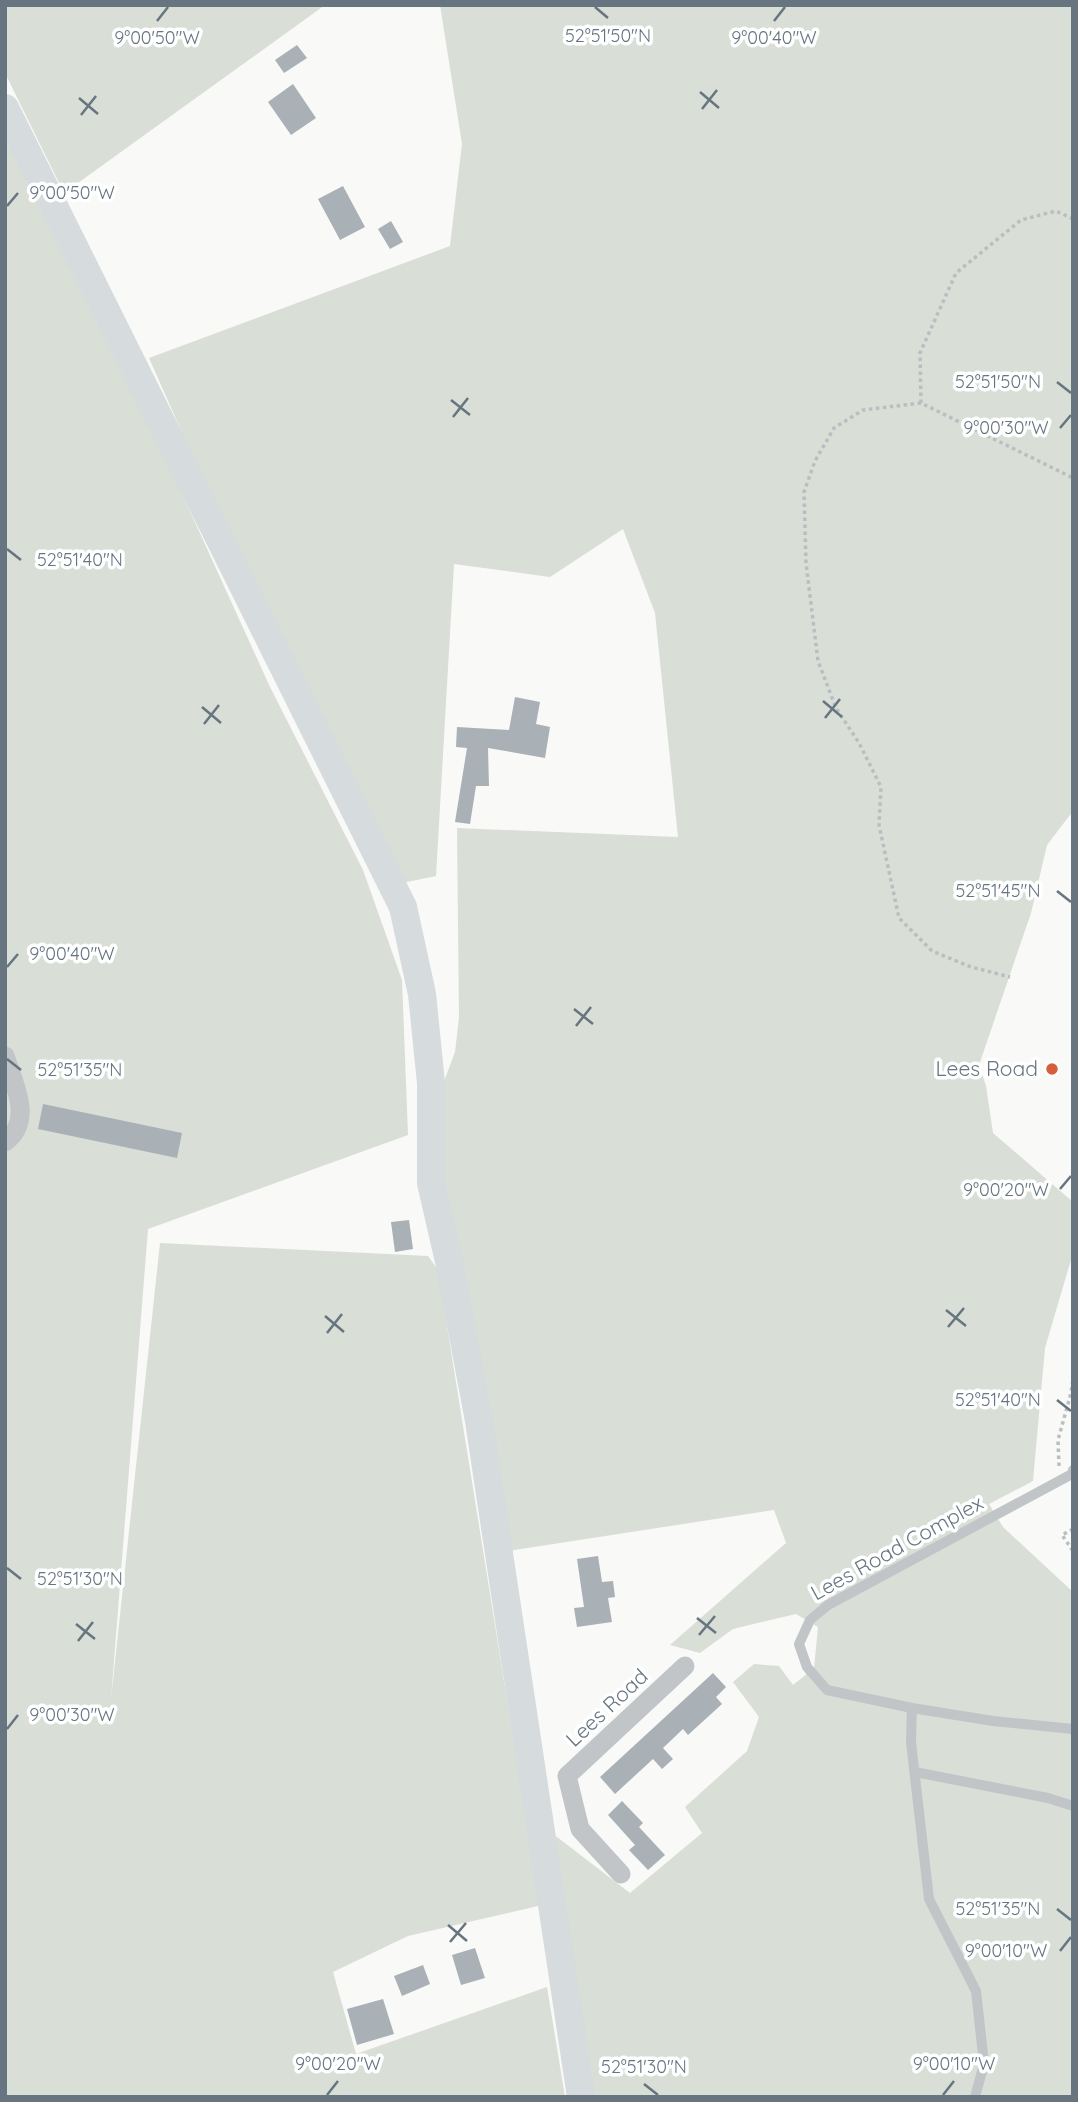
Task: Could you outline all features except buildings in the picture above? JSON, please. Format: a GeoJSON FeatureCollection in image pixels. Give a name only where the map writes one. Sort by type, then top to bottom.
{"type":"FeatureCollection","features":[{"type":"Feature","properties":{"kind":"street"},"geometry":{"type":"LineString","coordinates":[[5,108],[403,906],[422,994],[431,1083],[431,1183],[449,1261],[479,1421],[581,2097]]}},
{"type":"Feature","properties":{"kind":"street"},"geometry":{"type":"LineString","coordinates":[[5,1056],[20,1103],[21,1124],[5,1142]]}},
{"type":"Feature","properties":{"kind":"street","name":"Lees Road"},"geometry":{"type":"LineString","coordinates":[[569,1785],[567,1776],[685,1666]]}},
{"type":"Feature","properties":{"kind":"street"},"geometry":{"type":"LineString","coordinates":[[535,1791],[569,1785],[580,1829],[621,1874]]}},
{"type":"Feature","properties":{"kind":"lane","name":"Lees Road Complex"},"geometry":{"type":"LineString","coordinates":[[1070,1474],[828,1605],[810,1620],[799,1644],[807,1667],[827,1690],[993,1721],[1073,1729]]}},
{"type":"Feature","properties":{"kind":"lane"},"geometry":{"type":"LineString","coordinates":[[912,1708],[911,1742],[929,1899],[976,1991],[984,2064],[975,2097]]}},
{"type":"Feature","properties":{"kind":"lane"},"geometry":{"type":"LineString","coordinates":[[915,1772],[1048,1798],[1073,1806]]}},
{"type":"Feature","properties":{"kind":"path"},"geometry":{"type":"LineString","coordinates":[[921,403],[920,353],[956,273],[1021,220],[1056,211],[1073,219]]}},
{"type":"Feature","properties":{"kind":"path"},"geometry":{"type":"LineString","coordinates":[[1010,977],[971,967],[932,951],[899,918],[879,825],[881,787],[859,743],[836,708],[818,661],[806,564],[804,492],[815,461],[834,428],[863,410],[921,403],[1073,478]]}},
{"type":"Feature","properties":{"kind":"path"},"geometry":{"type":"LineString","coordinates":[[1070,1474],[1059,1467],[1058,1440],[1073,1378]]}},
{"type":"Feature","properties":{"kind":"path"},"geometry":{"type":"LineString","coordinates":[[1073,1529],[1062,1535],[1073,1550]]}},
{"type":"Feature","properties":{"kind":"shaded area"},"geometry":{"type":"Polygon","coordinates":[[[5,5],[325,5],[64,193],[5,73],[5,5]]]}},
{"type":"Feature","properties":{"kind":"shaded area"},"geometry":{"type":"Polygon","coordinates":[[[440,5],[1073,5],[1073,811],[1047,845],[1031,913],[979,1065],[986,1086],[993,1133],[1073,1202],[1073,1253],[1045,1348],[1033,1481],[989,1504],[1003,1527],[1073,1592],[1073,2097],[588,2097],[549,1834],[557,1837],[630,1893],[702,1833],[685,1807],[747,1751],[759,1717],[733,1682],[754,1664],[779,1666],[793,1685],[814,1668],[818,1627],[796,1614],[733,1629],[700,1653],[670,1645],[786,1543],[774,1510],[508,1551],[446,1203],[440,1092],[455,1052],[459,1018],[457,828],[678,837],[655,613],[623,529],[550,577],[454,564],[436,876],[402,883],[212,500],[149,358],[450,246],[462,144],[440,5]]]}},
{"type":"Feature","properties":{"kind":"shaded area"},"geometry":{"type":"Polygon","coordinates":[[[5,130],[123,364],[270,687],[363,870],[402,980],[408,1135],[148,1229],[111,1699],[160,1243],[428,1256],[438,1270],[538,1906],[408,1936],[333,1972],[356,2054],[547,1987],[565,2097],[5,2097],[5,130]]]}},
{"type":"Feature","properties":{"kind":"place","name":"Lees Road"},"geometry":{"type":"Point","coordinates":[1052,1069]}}]}
